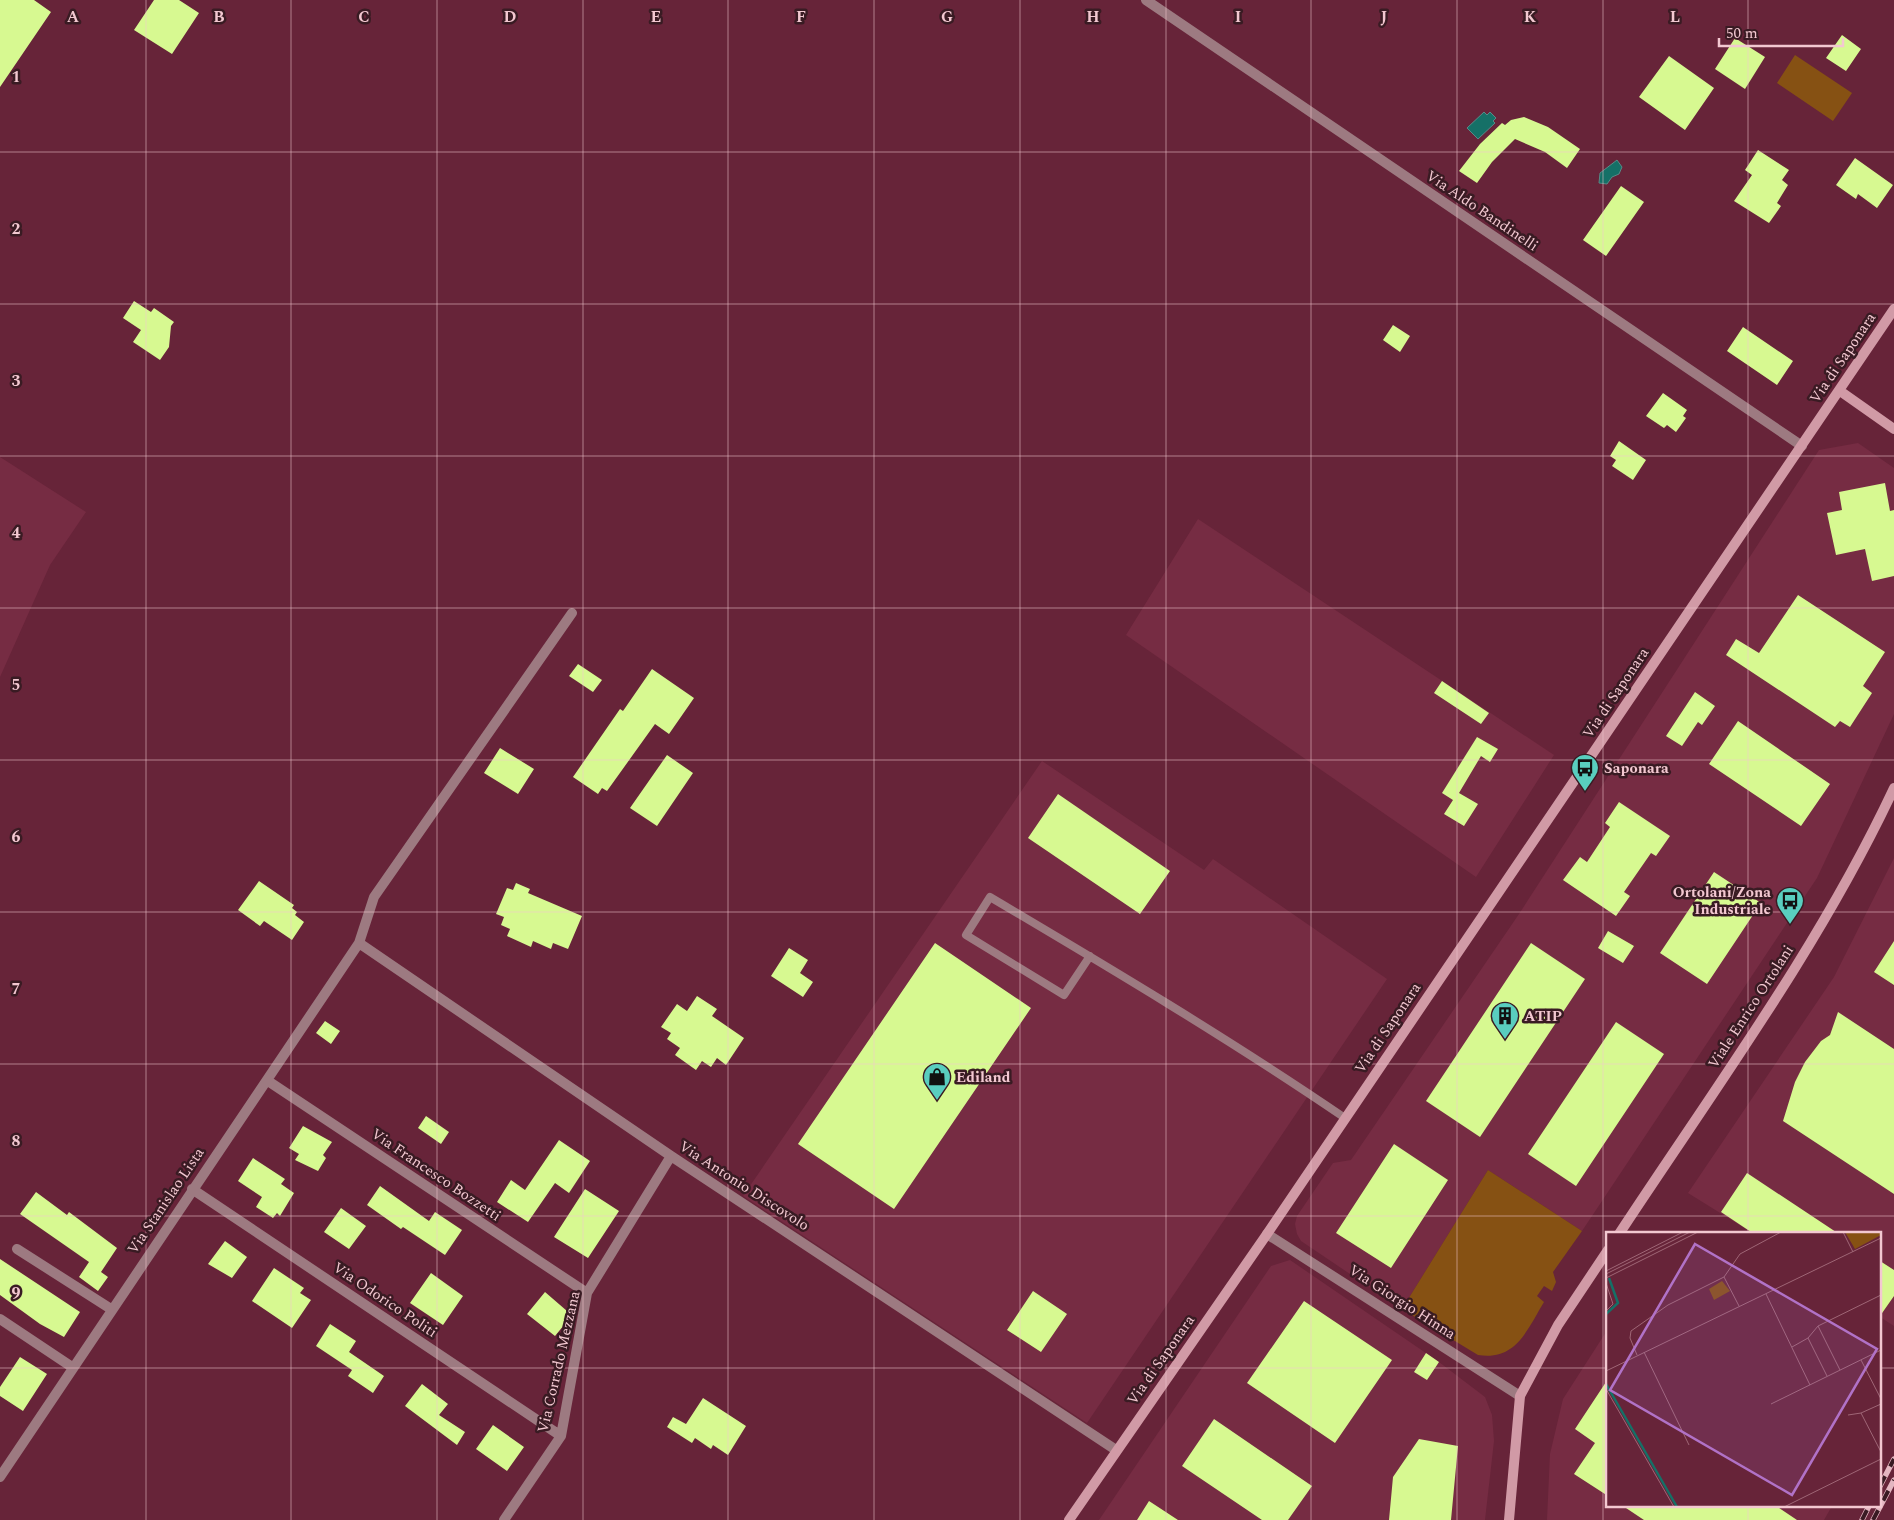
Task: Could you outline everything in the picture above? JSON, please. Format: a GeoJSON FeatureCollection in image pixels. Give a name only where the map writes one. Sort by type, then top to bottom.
{"type":"FeatureCollection","features":[{"type":"Feature","properties":{"kind":"street","name":"Via Aldo Bandinelli"},"geometry":{"type":"LineString","coordinates":[[1146,0],[1802,446]]}},
{"type":"Feature","properties":{"kind":"street","name":"Via di Saponara"},"geometry":{"type":"LineString","coordinates":[[1069,1520],[1267,1234],[1894,309]]}},
{"type":"Feature","properties":{"kind":"street"},"geometry":{"type":"LineString","coordinates":[[1840,391],[1894,429]]}},
{"type":"Feature","properties":{"kind":"street","name":"Via Stanislao Lista"},"geometry":{"type":"LineString","coordinates":[[0,1477],[192,1189],[268,1081],[359,942],[374,897],[572,613]]}},
{"type":"Feature","properties":{"kind":"street","name":"Viale Enrico Ortolani"},"geometry":{"type":"LineString","coordinates":[[1620,1232],[1826,920],[1867,845],[1894,788]]}},
{"type":"Feature","properties":{"kind":"street","name":"Via Antonio Discovolo"},"geometry":{"type":"LineString","coordinates":[[359,942],[671,1156],[1116,1450]]}},
{"type":"Feature","properties":{"kind":"street","name":"Via Francesco Bozzetti"},"geometry":{"type":"LineString","coordinates":[[268,1081],[587,1293]]}},
{"type":"Feature","properties":{"kind":"street","name":"Via Corrado Mezzana"},"geometry":{"type":"LineString","coordinates":[[504,1520],[561,1436],[587,1293],[671,1156]]}},
{"type":"Feature","properties":{"kind":"street","name":"Via Odorico Politi"},"geometry":{"type":"LineString","coordinates":[[192,1189],[561,1436]]}},
{"type":"Feature","properties":{"kind":"street","name":"Via Giorgio Hinna"},"geometry":{"type":"LineString","coordinates":[[1267,1234],[1520,1396]]}},
{"type":"Feature","properties":{"kind":"street"},"geometry":{"type":"LineString","coordinates":[[17,1249],[111,1309]]}},
{"type":"Feature","properties":{"kind":"street"},"geometry":{"type":"LineString","coordinates":[[1509,1520],[1520,1396],[1558,1325],[1606,1253]]}},
{"type":"Feature","properties":{"kind":"street"},"geometry":{"type":"LineString","coordinates":[[0,1319],[72,1367]]}},
{"type":"Feature","properties":{"kind":"lane"},"geometry":{"type":"LineString","coordinates":[[1090,956],[1064,995],[966,935],[990,897],[1090,956],[1200,1023],[1345,1118]]}},
{"type":"Feature","properties":{"kind":"shaded area"},"geometry":{"type":"Polygon","coordinates":[[[1795,55],[1852,93],[1833,121],[1777,83],[1795,55]]]}},
{"type":"Feature","properties":{"kind":"shaded area"},"geometry":{"type":"Polygon","coordinates":[[[1484,112],[1487,115],[1490,112],[1496,118],[1493,121],[1495,123],[1478,139],[1467,128],[1484,112]]]}},
{"type":"Feature","properties":{"kind":"shaded area"},"geometry":{"type":"Polygon","coordinates":[[[1617,160],[1622,167],[1619,174],[1612,177],[1607,184],[1599,183],[1600,173],[1617,160]]]}},
{"type":"Feature","properties":{"kind":"shaded area"},"geometry":{"type":"Polygon","coordinates":[[[1858,443],[1894,468],[1894,714],[1817,878],[1582,1231],[1488,1170],[1402,1309],[1301,1241],[1295,1224],[1297,1216],[1333,1163],[1351,1160],[1519,914],[1819,450],[1858,443]]]}},
{"type":"Feature","properties":{"kind":"shaded area"},"geometry":{"type":"Polygon","coordinates":[[[0,457],[86,512],[50,565],[0,677],[0,457]]]}},
{"type":"Feature","properties":{"kind":"shaded area"},"geometry":{"type":"Polygon","coordinates":[[[1198,519],[1554,755],[1476,877],[1126,635],[1198,519]]]}},
{"type":"Feature","properties":{"kind":"shaded area"},"geometry":{"type":"Polygon","coordinates":[[[1042,761],[1204,870],[1213,859],[1387,979],[1087,1423],[743,1196],[1042,761]]]}},
{"type":"Feature","properties":{"kind":"shaded area"},"geometry":{"type":"Polygon","coordinates":[[[1894,858],[1894,1326],[1882,1318],[1882,1232],[1751,1232],[1688,1193],[1834,977],[1894,858]]]}},
{"type":"Feature","properties":{"kind":"shaded area"},"geometry":{"type":"Polygon","coordinates":[[[1488,1170],[1582,1231],[1553,1272],[1556,1282],[1552,1291],[1544,1286],[1537,1296],[1544,1302],[1526,1333],[1511,1348],[1491,1356],[1478,1355],[1402,1309],[1488,1170]]]}},
{"type":"Feature","properties":{"kind":"shaded area"},"geometry":{"type":"Polygon","coordinates":[[[1290,1260],[1439,1362],[1485,1397],[1492,1415],[1494,1441],[1485,1520],[1099,1520],[1271,1266],[1290,1260]]]}},
{"type":"Feature","properties":{"kind":"shaded area"},"geometry":{"type":"Polygon","coordinates":[[[1606,1332],[1606,1508],[1831,1508],[1824,1520],[1547,1520],[1550,1454],[1563,1399],[1606,1332]]]}},
{"type":"Feature","properties":{"kind":"building"},"geometry":{"type":"Polygon","coordinates":[[[0,0],[34,0],[51,12],[0,87],[0,0]]]}},
{"type":"Feature","properties":{"kind":"building"},"geometry":{"type":"Polygon","coordinates":[[[154,0],[179,0],[199,13],[172,54],[134,30],[154,0]]]}},
{"type":"Feature","properties":{"kind":"building"},"geometry":{"type":"Polygon","coordinates":[[[1842,35],[1861,49],[1846,71],[1826,58],[1842,35]]]}},
{"type":"Feature","properties":{"kind":"building"},"geometry":{"type":"Polygon","coordinates":[[[1735,38],[1765,57],[1745,89],[1715,69],[1735,38]]]}},
{"type":"Feature","properties":{"kind":"building"},"geometry":{"type":"Polygon","coordinates":[[[1669,56],[1714,88],[1685,130],[1639,97],[1669,56]]]}},
{"type":"Feature","properties":{"kind":"building"},"geometry":{"type":"Polygon","coordinates":[[[1524,117],[1548,127],[1580,149],[1567,168],[1545,152],[1515,139],[1492,162],[1477,183],[1459,171],[1480,144],[1502,123],[1505,125],[1511,120],[1524,117]]]}},
{"type":"Feature","properties":{"kind":"building"},"geometry":{"type":"Polygon","coordinates":[[[1758,150],[1789,170],[1782,180],[1788,185],[1777,203],[1781,206],[1769,223],[1734,201],[1752,175],[1745,170],[1758,150]]]}},
{"type":"Feature","properties":{"kind":"building"},"geometry":{"type":"Polygon","coordinates":[[[1855,158],[1893,185],[1877,208],[1858,194],[1856,199],[1836,185],[1855,158]]]}},
{"type":"Feature","properties":{"kind":"building"},"geometry":{"type":"Polygon","coordinates":[[[1621,186],[1644,202],[1606,256],[1583,240],[1621,186]]]}},
{"type":"Feature","properties":{"kind":"building"},"geometry":{"type":"Polygon","coordinates":[[[134,301],[151,312],[154,308],[174,322],[171,326],[169,347],[160,360],[133,342],[141,330],[123,318],[134,301]]]}},
{"type":"Feature","properties":{"kind":"building"},"geometry":{"type":"Polygon","coordinates":[[[1393,325],[1410,336],[1400,352],[1383,340],[1393,325]]]}},
{"type":"Feature","properties":{"kind":"building"},"geometry":{"type":"Polygon","coordinates":[[[1743,327],[1793,361],[1777,385],[1727,351],[1743,327]]]}},
{"type":"Feature","properties":{"kind":"building"},"geometry":{"type":"Polygon","coordinates":[[[1663,393],[1687,410],[1683,416],[1686,418],[1676,432],[1667,425],[1664,428],[1646,416],[1663,393]]]}},
{"type":"Feature","properties":{"kind":"building"},"geometry":{"type":"Polygon","coordinates":[[[1619,441],[1646,460],[1633,480],[1612,466],[1616,460],[1610,456],[1619,441]]]}},
{"type":"Feature","properties":{"kind":"building"},"geometry":{"type":"Polygon","coordinates":[[[1885,483],[1890,511],[1894,510],[1894,576],[1872,581],[1865,549],[1836,555],[1827,513],[1842,510],[1839,492],[1885,483]]]}},
{"type":"Feature","properties":{"kind":"building"},"geometry":{"type":"Polygon","coordinates":[[[1798,595],[1885,652],[1863,686],[1872,693],[1850,727],[1840,721],[1835,727],[1726,655],[1736,639],[1759,653],[1798,595]]]}},
{"type":"Feature","properties":{"kind":"building"},"geometry":{"type":"Polygon","coordinates":[[[578,664],[602,680],[593,692],[569,676],[578,664]]]}},
{"type":"Feature","properties":{"kind":"building"},"geometry":{"type":"Polygon","coordinates":[[[652,669],[694,698],[669,734],[655,724],[607,791],[602,788],[598,794],[573,777],[620,709],[623,711],[652,669]]]}},
{"type":"Feature","properties":{"kind":"building"},"geometry":{"type":"Polygon","coordinates":[[[1442,681],[1489,713],[1481,724],[1434,693],[1442,681]]]}},
{"type":"Feature","properties":{"kind":"building"},"geometry":{"type":"Polygon","coordinates":[[[1695,692],[1715,706],[1702,725],[1698,722],[1682,746],[1666,736],[1695,692]]]}},
{"type":"Feature","properties":{"kind":"building"},"geometry":{"type":"Polygon","coordinates":[[[1738,721],[1830,784],[1801,826],[1709,764],[1738,721]]]}},
{"type":"Feature","properties":{"kind":"building"},"geometry":{"type":"Polygon","coordinates":[[[1477,737],[1498,749],[1490,762],[1481,756],[1459,793],[1478,804],[1464,826],[1444,814],[1453,800],[1442,793],[1477,737]]]}},
{"type":"Feature","properties":{"kind":"building"},"geometry":{"type":"Polygon","coordinates":[[[500,748],[534,769],[518,794],[484,773],[500,748]]]}},
{"type":"Feature","properties":{"kind":"building"},"geometry":{"type":"Polygon","coordinates":[[[667,755],[693,773],[657,826],[630,808],[667,755]]]}},
{"type":"Feature","properties":{"kind":"building"},"geometry":{"type":"Polygon","coordinates":[[[1058,794],[1170,871],[1140,914],[1028,838],[1058,794]]]}},
{"type":"Feature","properties":{"kind":"building"},"geometry":{"type":"Polygon","coordinates":[[[1619,802],[1670,836],[1656,856],[1651,853],[1624,892],[1630,896],[1616,916],[1563,880],[1580,857],[1587,862],[1610,827],[1605,823],[1619,802]]]}},
{"type":"Feature","properties":{"kind":"building"},"geometry":{"type":"Polygon","coordinates":[[[1714,872],[1761,903],[1707,984],[1660,953],[1714,872]]]}},
{"type":"Feature","properties":{"kind":"building"},"geometry":{"type":"Polygon","coordinates":[[[259,881],[294,905],[292,908],[297,912],[295,915],[304,922],[292,940],[264,921],[260,926],[238,910],[259,881]]]}},
{"type":"Feature","properties":{"kind":"building"},"geometry":{"type":"Polygon","coordinates":[[[516,883],[530,889],[528,893],[582,916],[568,949],[553,943],[551,949],[533,941],[531,947],[507,936],[510,929],[501,925],[504,917],[496,914],[507,888],[513,890],[516,883]]]}},
{"type":"Feature","properties":{"kind":"building"},"geometry":{"type":"Polygon","coordinates":[[[1608,931],[1634,946],[1623,963],[1598,948],[1608,931]]]}},
{"type":"Feature","properties":{"kind":"building"},"geometry":{"type":"Polygon","coordinates":[[[1894,941],[1894,985],[1874,972],[1894,941]]]}},
{"type":"Feature","properties":{"kind":"building"},"geometry":{"type":"Polygon","coordinates":[[[935,943],[1031,1008],[894,1209],[798,1144],[935,943]]]}},
{"type":"Feature","properties":{"kind":"building","name":"ATIP"},"geometry":{"type":"Polygon","coordinates":[[[1531,943],[1585,979],[1480,1137],[1426,1101],[1531,943]]]}},
{"type":"Feature","properties":{"kind":"building"},"geometry":{"type":"Polygon","coordinates":[[[789,948],[808,960],[800,973],[813,982],[803,997],[771,976],[789,948]]]}},
{"type":"Feature","properties":{"kind":"building"},"geometry":{"type":"Polygon","coordinates":[[[697,996],[717,1009],[712,1016],[744,1038],[726,1065],[717,1058],[711,1067],[702,1061],[696,1070],[675,1055],[680,1048],[667,1039],[671,1033],[661,1027],[677,1004],[687,1011],[697,996]]]}},
{"type":"Feature","properties":{"kind":"building"},"geometry":{"type":"Polygon","coordinates":[[[1838,1012],[1894,1049],[1894,1194],[1783,1121],[1795,1082],[1805,1062],[1821,1041],[1830,1035],[1838,1012]]]}},
{"type":"Feature","properties":{"kind":"building"},"geometry":{"type":"Polygon","coordinates":[[[325,1021],[340,1031],[331,1044],[316,1033],[325,1021]]]}},
{"type":"Feature","properties":{"kind":"building"},"geometry":{"type":"Polygon","coordinates":[[[1616,1022],[1664,1054],[1576,1186],[1528,1154],[1616,1022]]]}},
{"type":"Feature","properties":{"kind":"building"},"geometry":{"type":"Polygon","coordinates":[[[426,1116],[449,1132],[441,1144],[418,1128],[426,1116]]]}},
{"type":"Feature","properties":{"kind":"building"},"geometry":{"type":"Polygon","coordinates":[[[303,1126],[332,1142],[323,1155],[326,1158],[318,1171],[295,1160],[299,1154],[289,1148],[303,1126]]]}},
{"type":"Feature","properties":{"kind":"building"},"geometry":{"type":"Polygon","coordinates":[[[559,1140],[590,1161],[569,1193],[555,1183],[528,1222],[497,1202],[511,1180],[525,1190],[559,1140]]]}},
{"type":"Feature","properties":{"kind":"building"},"geometry":{"type":"Polygon","coordinates":[[[1394,1144],[1448,1180],[1391,1268],[1336,1233],[1394,1144]]]}},
{"type":"Feature","properties":{"kind":"building"},"geometry":{"type":"Polygon","coordinates":[[[253,1158],[285,1179],[281,1184],[294,1193],[280,1216],[277,1213],[273,1218],[256,1207],[262,1197],[238,1181],[253,1158]]]}},
{"type":"Feature","properties":{"kind":"building"},"geometry":{"type":"Polygon","coordinates":[[[1747,1173],[1836,1232],[1751,1232],[1721,1212],[1747,1173]]]}},
{"type":"Feature","properties":{"kind":"building"},"geometry":{"type":"Polygon","coordinates":[[[380,1186],[429,1221],[435,1212],[462,1230],[445,1255],[403,1227],[401,1229],[367,1205],[380,1186]]]}},
{"type":"Feature","properties":{"kind":"building"},"geometry":{"type":"Polygon","coordinates":[[[585,1189],[619,1211],[588,1258],[554,1237],[585,1189]]]}},
{"type":"Feature","properties":{"kind":"building"},"geometry":{"type":"Polygon","coordinates":[[[36,1192],[67,1215],[69,1212],[117,1248],[101,1272],[108,1277],[98,1291],[79,1277],[89,1262],[20,1214],[36,1192]]]}},
{"type":"Feature","properties":{"kind":"building"},"geometry":{"type":"Polygon","coordinates":[[[341,1208],[366,1226],[349,1249],[324,1232],[341,1208]]]}},
{"type":"Feature","properties":{"kind":"building"},"geometry":{"type":"Polygon","coordinates":[[[225,1241],[247,1257],[232,1278],[208,1264],[225,1241]]]}},
{"type":"Feature","properties":{"kind":"building"},"geometry":{"type":"Polygon","coordinates":[[[0,1259],[80,1312],[64,1337],[40,1324],[0,1295],[0,1259]]]}},
{"type":"Feature","properties":{"kind":"building"},"geometry":{"type":"Polygon","coordinates":[[[1882,1262],[1894,1270],[1894,1296],[1882,1313],[1882,1262]]]}},
{"type":"Feature","properties":{"kind":"building"},"geometry":{"type":"Polygon","coordinates":[[[274,1268],[304,1288],[300,1293],[311,1300],[292,1328],[252,1301],[274,1268]]]}},
{"type":"Feature","properties":{"kind":"building"},"geometry":{"type":"Polygon","coordinates":[[[431,1273],[463,1296],[443,1325],[410,1303],[431,1273]]]}},
{"type":"Feature","properties":{"kind":"building"},"geometry":{"type":"Polygon","coordinates":[[[1033,1291],[1067,1314],[1041,1352],[1007,1330],[1033,1291]]]}},
{"type":"Feature","properties":{"kind":"building"},"geometry":{"type":"Polygon","coordinates":[[[545,1292],[567,1311],[564,1325],[555,1336],[527,1314],[545,1292]]]}},
{"type":"Feature","properties":{"kind":"building"},"geometry":{"type":"Polygon","coordinates":[[[1304,1301],[1392,1360],[1335,1443],[1247,1383],[1304,1301]]]}},
{"type":"Feature","properties":{"kind":"building"},"geometry":{"type":"Polygon","coordinates":[[[330,1324],[356,1341],[349,1352],[384,1376],[373,1393],[348,1376],[352,1370],[316,1346],[330,1324]]]}},
{"type":"Feature","properties":{"kind":"building"},"geometry":{"type":"Polygon","coordinates":[[[1426,1353],[1439,1362],[1427,1380],[1414,1372],[1426,1353]]]}},
{"type":"Feature","properties":{"kind":"building"},"geometry":{"type":"Polygon","coordinates":[[[20,1357],[47,1374],[23,1411],[0,1396],[0,1387],[20,1357]]]}},
{"type":"Feature","properties":{"kind":"building"},"geometry":{"type":"Polygon","coordinates":[[[1606,1382],[1606,1495],[1574,1474],[1595,1443],[1575,1429],[1606,1382]]]}},
{"type":"Feature","properties":{"kind":"building"},"geometry":{"type":"Polygon","coordinates":[[[422,1384],[448,1404],[439,1415],[465,1432],[457,1445],[405,1406],[422,1384]]]}},
{"type":"Feature","properties":{"kind":"building"},"geometry":{"type":"Polygon","coordinates":[[[703,1398],[746,1426],[728,1455],[713,1445],[711,1449],[695,1438],[692,1443],[667,1427],[673,1417],[686,1424],[703,1398]]]}},
{"type":"Feature","properties":{"kind":"building"},"geometry":{"type":"Polygon","coordinates":[[[1214,1419],[1312,1486],[1288,1520],[1262,1520],[1182,1466],[1214,1419]]]}},
{"type":"Feature","properties":{"kind":"building"},"geometry":{"type":"Polygon","coordinates":[[[493,1425],[524,1447],[507,1471],[476,1449],[493,1425]]]}},
{"type":"Feature","properties":{"kind":"building"},"geometry":{"type":"Polygon","coordinates":[[[1419,1439],[1458,1446],[1451,1520],[1389,1520],[1393,1477],[1419,1439]]]}},
{"type":"Feature","properties":{"kind":"building"},"geometry":{"type":"Polygon","coordinates":[[[1149,1501],[1178,1520],[1137,1520],[1149,1501]]]}},
{"type":"Feature","properties":{"kind":"building"},"geometry":{"type":"Polygon","coordinates":[[[1626,1508],[1779,1508],[1797,1520],[1644,1520],[1626,1508]]]}},
{"type":"Feature","properties":{"kind":"railway"},"geometry":{"type":"LineString","coordinates":[[1882,1482],[1894,1459]]}},
{"type":"Feature","properties":{"kind":"railway"},"geometry":{"type":"LineString","coordinates":[[1882,1503],[1894,1480]]}},
{"type":"Feature","properties":{"kind":"railway"},"geometry":{"type":"LineString","coordinates":[[1862,1520],[1868,1508]]}},
{"type":"Feature","properties":{"kind":"railway"},"geometry":{"type":"LineString","coordinates":[[1873,1520],[1879,1508]]}},
{"type":"Feature","properties":{"kind":"place","name":"Saponara"},"geometry":{"type":"Point","coordinates":[1585,792]}},
{"type":"Feature","properties":{"kind":"place","name":"Ortolani/Zona Industriale"},"geometry":{"type":"Point","coordinates":[1790,925]}},
{"type":"Feature","properties":{"kind":"place","name":"ATIP"},"geometry":{"type":"Point","coordinates":[1505,1040]}},
{"type":"Feature","properties":{"kind":"place","name":"Ediland"},"geometry":{"type":"Point","coordinates":[937,1101]}}]}
